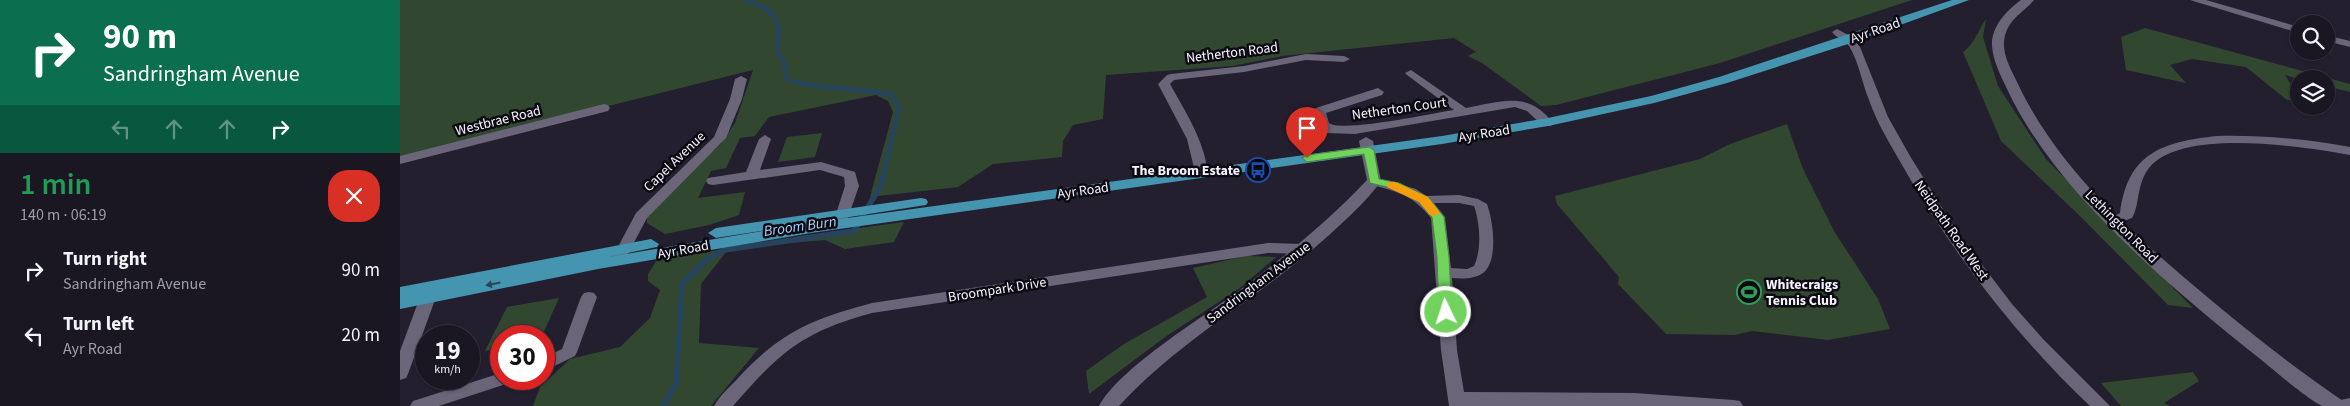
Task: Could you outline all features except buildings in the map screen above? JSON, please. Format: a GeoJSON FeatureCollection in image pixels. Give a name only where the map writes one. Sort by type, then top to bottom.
{"type":"FeatureCollection","features":[{"type":"Feature","properties":{"kind":"main road","name":"Ayr Road"},"geometry":{"type":"LineString","coordinates":[[1900,16],[1935,0]]}},
{"type":"Feature","properties":{"kind":"main road","name":"Ayr Road"},"geometry":{"type":"LineString","coordinates":[[400,292],[432,291],[620,254],[841,218],[1542,119],[1613,104],[1700,81],[1900,16],[1963,0]]}},
{"type":"Feature","properties":{"kind":"main road","name":"Ayr Road"},"geometry":{"type":"LineString","coordinates":[[400,303],[432,291]]}},
{"type":"Feature","properties":{"kind":"street","name":"Lethington Road"},"geometry":{"type":"LineString","coordinates":[[2028,0],[2012,12],[2000,32],[1998,53],[2020,104],[2056,158],[2150,255],[2254,347],[2336,406]]}},
{"type":"Feature","properties":{"kind":"street"},"geometry":{"type":"LineString","coordinates":[[2195,0],[2290,27]]}},
{"type":"Feature","properties":{"kind":"street","name":"Neidpath Road West"},"geometry":{"type":"LineString","coordinates":[[1843,36],[1856,50],[1876,105],[1896,144],[1960,246],[2055,362],[2101,406]]}},
{"type":"Feature","properties":{"kind":"street"},"geometry":{"type":"LineString","coordinates":[[2335,40],[2350,44]]}},
{"type":"Feature","properties":{"kind":"street","name":"Netherton Road"},"geometry":{"type":"LineString","coordinates":[[1201,168],[1191,137],[1164,84],[1171,77],[1244,69],[1306,57],[1344,59]]}},
{"type":"Feature","properties":{"kind":"street","name":"Netherton Court"},"geometry":{"type":"LineString","coordinates":[[1411,72],[1466,113]]}},
{"type":"Feature","properties":{"kind":"street","name":"Capel Avenue"},"geometry":{"type":"LineString","coordinates":[[620,254],[641,216],[720,138],[736,99],[741,79]]}},
{"type":"Feature","properties":{"kind":"street","name":"Netherton Court"},"geometry":{"type":"LineString","coordinates":[[1378,92],[1320,111],[1321,120],[1325,127],[1333,131],[1355,130],[1466,113],[1516,103],[1531,108],[1542,119]]}},
{"type":"Feature","properties":{"kind":"street","name":"Westbrae Road"},"geometry":{"type":"LineString","coordinates":[[400,160],[604,108]]}},
{"type":"Feature","properties":{"kind":"street"},"geometry":{"type":"LineString","coordinates":[[750,175],[765,139]]}},
{"type":"Feature","properties":{"kind":"street"},"geometry":{"type":"LineString","coordinates":[[2115,220],[2128,216],[2131,190],[2138,175],[2150,160],[2169,150],[2192,143],[2223,139],[2278,140],[2350,151]]}},
{"type":"Feature","properties":{"kind":"street"},"geometry":{"type":"LineString","coordinates":[[1368,145],[1374,181],[1395,186],[1424,200],[1438,217],[1449,350],[1458,402],[1634,399],[1734,406]]}},
{"type":"Feature","properties":{"kind":"street"},"geometry":{"type":"LineString","coordinates":[[713,181],[821,166],[836,169],[850,175],[852,186],[841,218]]}},
{"type":"Feature","properties":{"kind":"street","name":"Sandringham Avenue"},"geometry":{"type":"LineString","coordinates":[[1108,406],[1133,378],[1303,249],[1350,209],[1374,181]]}},
{"type":"Feature","properties":{"kind":"street"},"geometry":{"type":"LineString","coordinates":[[1424,200],[1453,198],[1470,200],[1480,204],[1484,213],[1485,261],[1481,268],[1472,273],[1444,273]]}},
{"type":"Feature","properties":{"kind":"street","name":"Broompark Drive"},"geometry":{"type":"LineString","coordinates":[[723,406],[758,366],[798,335],[842,316],[872,308],[1268,248],[1303,249]]}},
{"type":"Feature","properties":{"kind":"street"},"geometry":{"type":"LineString","coordinates":[[400,374],[432,291]]}},
{"type":"Feature","properties":{"kind":"street"},"geometry":{"type":"LineString","coordinates":[[555,359],[569,352],[589,297]]}},
{"type":"Feature","properties":{"kind":"street"},"geometry":{"type":"LineString","coordinates":[[419,406],[490,383]]}},
{"type":"Feature","properties":{"kind":"street"},"geometry":{"type":"LineString","coordinates":[[2342,406],[2350,404]]}},
{"type":"Feature","properties":{"kind":"green space"},"geometry":{"type":"Polygon","coordinates":[[[400,0],[1912,0],[1720,63],[1556,105],[1541,106],[1482,63],[1468,56],[1476,52],[1454,38],[1282,56],[1232,66],[1106,75],[1103,119],[1073,125],[1063,141],[1062,157],[993,164],[958,187],[870,197],[893,112],[888,101],[876,95],[769,117],[755,136],[740,138],[726,168],[711,171],[698,198],[745,192],[739,215],[709,225],[665,234],[647,223],[647,217],[676,185],[720,145],[735,123],[753,70],[400,158],[400,0]]]}},
{"type":"Feature","properties":{"kind":"green space"},"geometry":{"type":"Polygon","coordinates":[[[1986,19],[1983,37],[1998,86],[2046,159],[2193,308],[2168,305],[2079,215],[2001,141],[1963,52],[1973,41],[1986,19]]]}},
{"type":"Feature","properties":{"kind":"green space"},"geometry":{"type":"Polygon","coordinates":[[[2145,28],[2299,70],[2290,70],[2290,76],[2285,75],[2290,83],[2290,100],[2287,100],[2246,67],[2192,59],[2170,65],[2186,83],[2126,70],[2121,37],[2145,28]]]}},
{"type":"Feature","properties":{"kind":"green space"},"geometry":{"type":"Polygon","coordinates":[[[2335,80],[2350,84],[2350,92],[2335,88],[2335,80]]]}},
{"type":"Feature","properties":{"kind":"green space"},"geometry":{"type":"Polygon","coordinates":[[[1787,124],[1803,169],[1834,231],[1878,299],[1890,329],[1828,340],[1752,331],[1735,335],[1666,334],[1618,284],[1619,277],[1557,204],[1555,196],[1700,159],[1730,144],[1787,124]]]}},
{"type":"Feature","properties":{"kind":"green space"},"geometry":{"type":"Polygon","coordinates":[[[822,133],[815,157],[778,162],[787,137],[822,133]]]}},
{"type":"Feature","properties":{"kind":"green space"},"geometry":{"type":"Polygon","coordinates":[[[904,222],[894,242],[845,249],[825,240],[755,246],[726,252],[701,284],[699,343],[759,348],[711,406],[533,406],[539,390],[555,390],[555,373],[570,359],[620,347],[650,318],[660,290],[648,281],[648,274],[657,260],[822,233],[904,222]]]}},
{"type":"Feature","properties":{"kind":"green space"},"geometry":{"type":"Polygon","coordinates":[[[1246,256],[1276,257],[1240,288],[1165,337],[1089,394],[1086,371],[1124,344],[1207,297],[1193,268],[1246,256]]]}},
{"type":"Feature","properties":{"kind":"green space"},"geometry":{"type":"Polygon","coordinates":[[[559,298],[547,325],[498,325],[507,307],[559,298]]]}},
{"type":"Feature","properties":{"kind":"green space"},"geometry":{"type":"Polygon","coordinates":[[[490,341],[490,350],[485,351],[490,341]]]}},
{"type":"Feature","properties":{"kind":"green space"},"geometry":{"type":"Polygon","coordinates":[[[2193,372],[2199,381],[2164,403],[2170,406],[2121,406],[2101,383],[2193,372]]]}},
{"type":"Feature","properties":{"kind":"waterway","name":"Broom Burn"},"geometry":{"type":"LineString","coordinates":[[746,0],[765,8],[775,17],[779,30],[777,51],[784,61],[786,79],[825,87],[865,90],[892,95],[899,108],[883,177]]}},
{"type":"Feature","properties":{"kind":"waterway","name":"Broom Burn"},"geometry":{"type":"LineString","coordinates":[[663,406],[676,384],[682,284],[706,260],[724,250],[854,231],[881,185],[883,176]]}},
{"type":"Feature","properties":{"kind":"slow traffic"},"geometry":{"type":"LineString","coordinates":[[1391,185],[1411,192],[1424,200],[1434,213]]}},
{"type":"Feature","properties":{"kind":"place","name":"The Broom Estate"},"geometry":{"type":"Point","coordinates":[1258,170]}},
{"type":"Feature","properties":{"kind":"place","name":"Whitecraigs Tennis Club"},"geometry":{"type":"Point","coordinates":[1749,292]}},
{"type":"Feature","properties":{"kind":"route"},"geometry":{"type":"LineString","coordinates":[[1307,158],[1369,150],[1374,181],[1411,192],[1424,200],[1438,217],[1443,257],[1446,312]]}}]}
